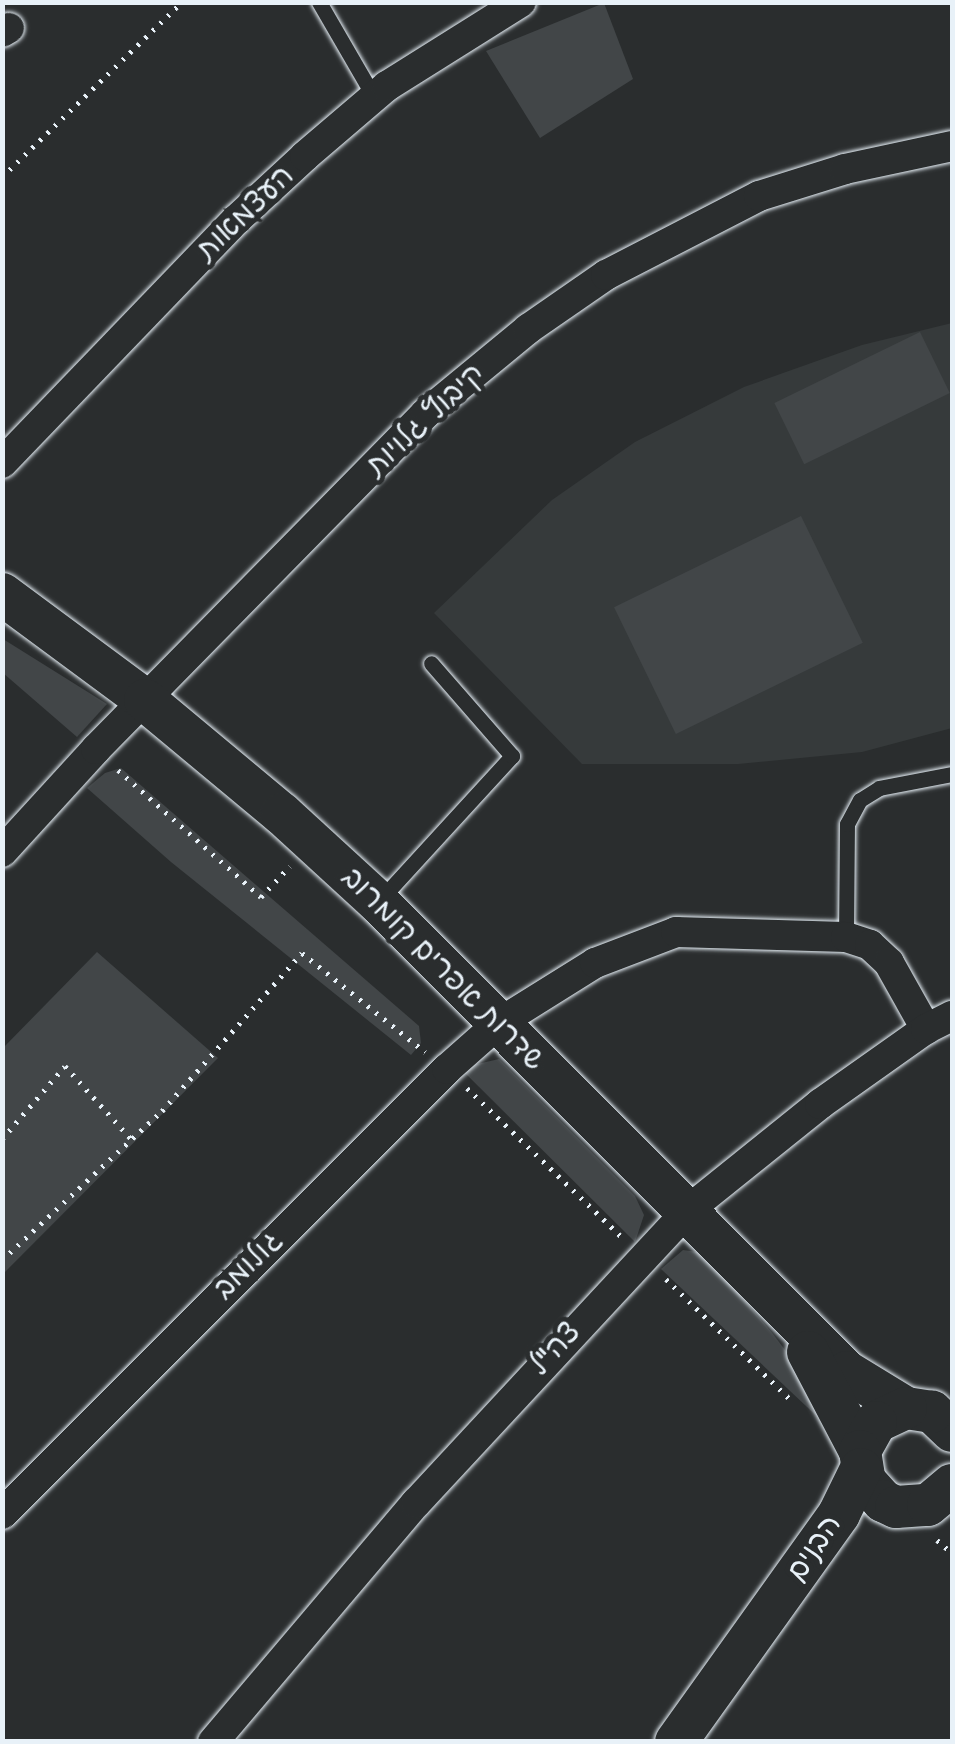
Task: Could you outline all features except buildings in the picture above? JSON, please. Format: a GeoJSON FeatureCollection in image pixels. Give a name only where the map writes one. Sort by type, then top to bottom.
{"type":"FeatureCollection","features":[{"type":"Feature","properties":{"kind":"street","name":"העצמאות"},"geometry":{"type":"LineString","coordinates":[[2,463],[236,220],[374,96],[520,2]]}},
{"type":"Feature","properties":{"kind":"street","name":"קיבוץ גלויות"},"geometry":{"type":"LineString","coordinates":[[2,852],[96,749],[425,414],[528,329],[606,274],[760,196],[845,168],[952,146]]}},
{"type":"Feature","properties":{"kind":"street","name":"שדרות אפרים קומרוב"},"geometry":{"type":"LineString","coordinates":[[2,594],[144,700],[313,842],[378,902],[848,1372],[932,1409]]}},
{"type":"Feature","properties":{"kind":"street","name":"שדרות אפרים קומרוב"},"geometry":{"type":"LineString","coordinates":[[2,619],[93,664]]}},
{"type":"Feature","properties":{"kind":"street","name":"גולומב"},"geometry":{"type":"LineString","coordinates":[[2,1514],[447,1069],[499,1022],[595,963],[676,932],[846,938]]}},
{"type":"Feature","properties":{"kind":"street"},"geometry":{"type":"LineString","coordinates":[[846,938],[870,945],[939,1022]]}},
{"type":"Feature","properties":{"kind":"street","name":"צה\"ל"},"geometry":{"type":"LineString","coordinates":[[213,1742],[416,1503],[687,1211],[820,1104],[939,1022]]}},
{"type":"Feature","properties":{"kind":"street","name":"שדרות אפרים קומרוב"},"geometry":{"type":"LineString","coordinates":[[772,1297],[838,1402],[873,1492],[921,1511]]}},
{"type":"Feature","properties":{"kind":"street","name":"הבנים"},"geometry":{"type":"LineString","coordinates":[[676,1742],[839,1514],[876,1422],[932,1409]]}},
{"type":"Feature","properties":{"kind":"street","name":"הבנים"},"geometry":{"type":"LineString","coordinates":[[762,1624],[846,1533],[921,1511],[942,1498],[952,1485]]}},
{"type":"Feature","properties":{"kind":"lane"},"geometry":{"type":"LineString","coordinates":[[319,2],[374,96]]}},
{"type":"Feature","properties":{"kind":"lane"},"geometry":{"type":"LineString","coordinates":[[378,902],[512,756],[430,663]]}},
{"type":"Feature","properties":{"kind":"lane"},"geometry":{"type":"LineString","coordinates":[[846,938],[847,824],[860,800],[880,788],[952,774]]}},
{"type":"Feature","properties":{"kind":"path"},"geometry":{"type":"LineString","coordinates":[[2,177],[182,2]]}},
{"type":"Feature","properties":{"kind":"path"},"geometry":{"type":"LineString","coordinates":[[96,749],[261,897],[313,842]]}},
{"type":"Feature","properties":{"kind":"path"},"geometry":{"type":"LineString","coordinates":[[2,1260],[132,1140],[302,952],[447,1069],[792,1402]]}},
{"type":"Feature","properties":{"kind":"path"},"geometry":{"type":"LineString","coordinates":[[2,1139],[65,1066],[132,1140]]}},
{"type":"Feature","properties":{"kind":"shaded area"},"geometry":{"type":"Polygon","coordinates":[[[604,3],[633,79],[540,138],[486,51],[604,3]]]}},
{"type":"Feature","properties":{"kind":"shaded area"},"geometry":{"type":"Polygon","coordinates":[[[952,323],[952,728],[862,752],[738,764],[582,764],[434,613],[552,500],[635,442],[744,387],[862,345],[952,323]]]}},
{"type":"Feature","properties":{"kind":"shaded area"},"geometry":{"type":"Polygon","coordinates":[[[920,332],[950,393],[804,464],[774,403],[920,332]]]}},
{"type":"Feature","properties":{"kind":"shaded area"},"geometry":{"type":"Polygon","coordinates":[[[801,516],[863,643],[676,734],[614,607],[801,516]]]}},
{"type":"Feature","properties":{"kind":"shaded area"},"geometry":{"type":"Polygon","coordinates":[[[3,639],[107,704],[77,737],[3,673],[3,639]]]}},
{"type":"Feature","properties":{"kind":"shaded area"},"geometry":{"type":"Polygon","coordinates":[[[121,768],[419,1026],[421,1043],[411,1055],[171,862],[87,788],[105,773],[121,768]]]}},
{"type":"Feature","properties":{"kind":"shaded area"},"geometry":{"type":"Polygon","coordinates":[[[97,952],[218,1058],[3,1274],[3,1048],[97,952]]]}},
{"type":"Feature","properties":{"kind":"shaded area"},"geometry":{"type":"Polygon","coordinates":[[[499,1059],[635,1196],[644,1215],[635,1242],[460,1068],[499,1059]]]}},
{"type":"Feature","properties":{"kind":"shaded area"},"geometry":{"type":"Polygon","coordinates":[[[683,1250],[704,1253],[773,1334],[830,1410],[842,1440],[661,1269],[683,1250]]]}}]}
